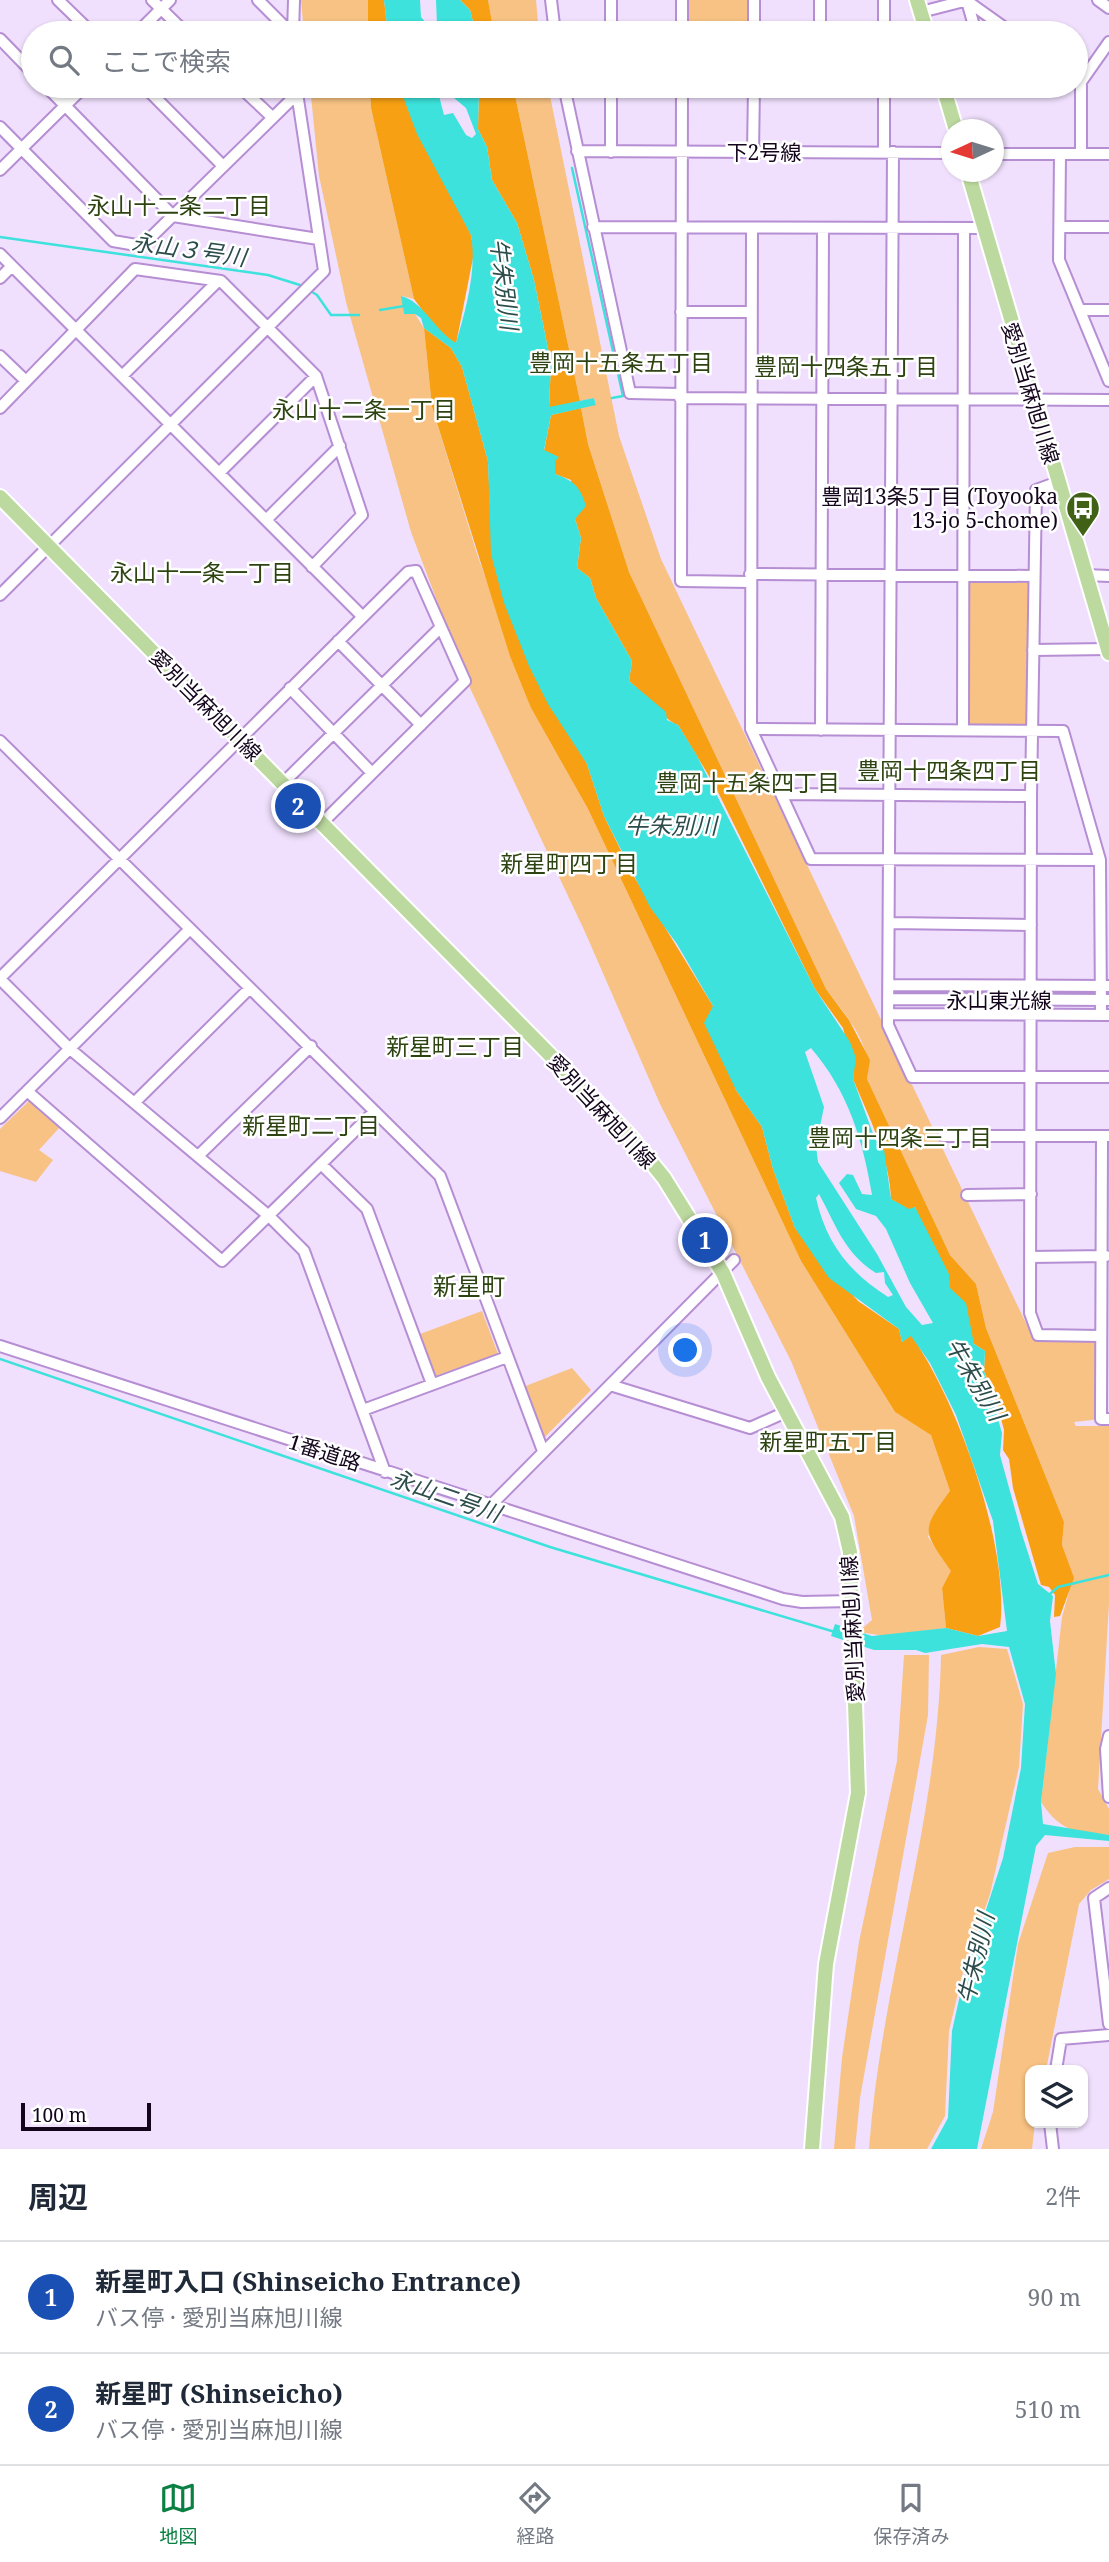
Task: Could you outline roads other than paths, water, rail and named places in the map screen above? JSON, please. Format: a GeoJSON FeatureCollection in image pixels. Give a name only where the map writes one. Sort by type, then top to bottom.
{"type":"FeatureCollection","features":[{"type":"Feature","properties":{"kind":"main road"},"geometry":{"type":"LineString","coordinates":[[947,98],[953,119]]}},
{"type":"Feature","properties":{"kind":"main road","name":"愛別当麻旭川線"},"geometry":{"type":"LineString","coordinates":[[971,182],[1108,651]]}},
{"type":"Feature","properties":{"kind":"main road","name":"愛別当麻旭川線"},"geometry":{"type":"LineString","coordinates":[[0,497],[629,1135],[664,1178],[723,1273],[786,1412],[842,1517],[850,1552],[858,1793],[827,1964],[812,2149]]}},
{"type":"Feature","properties":{"kind":"street"},"geometry":{"type":"LineString","coordinates":[[58,0],[80,21]]}},
{"type":"Feature","properties":{"kind":"street"},"geometry":{"type":"LineString","coordinates":[[152,0],[174,21]]}},
{"type":"Feature","properties":{"kind":"street"},"geometry":{"type":"LineString","coordinates":[[149,21],[170,0]]}},
{"type":"Feature","properties":{"kind":"street"},"geometry":{"type":"LineString","coordinates":[[258,0],[280,21]]}},
{"type":"Feature","properties":{"kind":"street"},"geometry":{"type":"LineString","coordinates":[[293,21],[294,0]]}},
{"type":"Feature","properties":{"kind":"street"},"geometry":{"type":"LineString","coordinates":[[551,0],[554,21]]}},
{"type":"Feature","properties":{"kind":"street"},"geometry":{"type":"LineString","coordinates":[[611,0],[611,21]]}},
{"type":"Feature","properties":{"kind":"street"},"geometry":{"type":"LineString","coordinates":[[682,0],[682,21]]}},
{"type":"Feature","properties":{"kind":"street"},"geometry":{"type":"LineString","coordinates":[[754,0],[754,21]]}},
{"type":"Feature","properties":{"kind":"street"},"geometry":{"type":"LineString","coordinates":[[820,0],[820,21]]}},
{"type":"Feature","properties":{"kind":"street"},"geometry":{"type":"LineString","coordinates":[[884,0],[884,21]]}},
{"type":"Feature","properties":{"kind":"street"},"geometry":{"type":"LineString","coordinates":[[919,6],[967,0],[996,21]]}},
{"type":"Feature","properties":{"kind":"street"},"geometry":{"type":"LineString","coordinates":[[967,0],[973,21]]}},
{"type":"Feature","properties":{"kind":"street"},"geometry":{"type":"LineString","coordinates":[[1098,0],[1109,8]]}},
{"type":"Feature","properties":{"kind":"street"},"geometry":{"type":"LineString","coordinates":[[0,39],[21,61]]}},
{"type":"Feature","properties":{"kind":"street"},"geometry":{"type":"LineString","coordinates":[[1088,68],[1109,42]]}},
{"type":"Feature","properties":{"kind":"street"},"geometry":{"type":"LineString","coordinates":[[58,98],[173,216],[318,239]]}},
{"type":"Feature","properties":{"kind":"street"},"geometry":{"type":"LineString","coordinates":[[0,170],[72,98]]}},
{"type":"Feature","properties":{"kind":"street"},"geometry":{"type":"LineString","coordinates":[[156,98],[222,166]]}},
{"type":"Feature","properties":{"kind":"street"},"geometry":{"type":"LineString","coordinates":[[252,98],[272,117]]}},
{"type":"Feature","properties":{"kind":"street"},"geometry":{"type":"LineString","coordinates":[[0,127],[113,241],[142,246],[290,98]]}},
{"type":"Feature","properties":{"kind":"street"},"geometry":{"type":"LineString","coordinates":[[0,595],[324,271],[298,98]]}},
{"type":"Feature","properties":{"kind":"street"},"geometry":{"type":"LineString","coordinates":[[566,98],[630,393],[752,398],[1109,400]]}},
{"type":"Feature","properties":{"kind":"street"},"geometry":{"type":"LineString","coordinates":[[611,98],[611,152]]}},
{"type":"Feature","properties":{"kind":"street"},"geometry":{"type":"LineString","coordinates":[[682,98],[681,581],[821,575],[1034,576]]}},
{"type":"Feature","properties":{"kind":"street"},"geometry":{"type":"LineString","coordinates":[[753,152],[754,98]]}},
{"type":"Feature","properties":{"kind":"street"},"geometry":{"type":"LineString","coordinates":[[885,98],[892,228],[891,860],[888,1025],[912,1077],[1109,1077]]}},
{"type":"Feature","properties":{"kind":"street"},"geometry":{"type":"LineString","coordinates":[[1078,98],[1081,154]]}},
{"type":"Feature","properties":{"kind":"street","name":"下2号線"},"geometry":{"type":"LineString","coordinates":[[577,151],[941,153]]}},
{"type":"Feature","properties":{"kind":"street"},"geometry":{"type":"LineString","coordinates":[[1004,154],[1109,154]]}},
{"type":"Feature","properties":{"kind":"street"},"geometry":{"type":"LineString","coordinates":[[1060,154],[1059,260],[1109,381]]}},
{"type":"Feature","properties":{"kind":"street"},"geometry":{"type":"LineString","coordinates":[[593,227],[983,228]]}},
{"type":"Feature","properties":{"kind":"street"},"geometry":{"type":"LineString","coordinates":[[1060,227],[1109,227]]}},
{"type":"Feature","properties":{"kind":"street"},"geometry":{"type":"LineString","coordinates":[[752,228],[751,729],[811,859],[1100,860]]}},
{"type":"Feature","properties":{"kind":"street"},"geometry":{"type":"LineString","coordinates":[[821,730],[823,228]]}},
{"type":"Feature","properties":{"kind":"street"},"geometry":{"type":"LineString","coordinates":[[963,730],[964,229]]}},
{"type":"Feature","properties":{"kind":"street"},"geometry":{"type":"LineString","coordinates":[[0,254],[362,616]]}},
{"type":"Feature","properties":{"kind":"street"},"geometry":{"type":"LineString","coordinates":[[0,278],[12,267]]}},
{"type":"Feature","properties":{"kind":"street"},"geometry":{"type":"LineString","coordinates":[[0,408],[135,269],[217,282],[316,376],[340,446],[362,515],[312,567]]}},
{"type":"Feature","properties":{"kind":"street"},"geometry":{"type":"LineString","coordinates":[[122,376],[217,282]]}},
{"type":"Feature","properties":{"kind":"street"},"geometry":{"type":"LineString","coordinates":[[1080,310],[1109,310]]}},
{"type":"Feature","properties":{"kind":"street"},"geometry":{"type":"LineString","coordinates":[[681,312],[751,312]]}},
{"type":"Feature","properties":{"kind":"street"},"geometry":{"type":"LineString","coordinates":[[0,356],[26,381]]}},
{"type":"Feature","properties":{"kind":"street"},"geometry":{"type":"LineString","coordinates":[[219,472],[316,376]]}},
{"type":"Feature","properties":{"kind":"street"},"geometry":{"type":"LineString","coordinates":[[266,520],[340,446]]}},
{"type":"Feature","properties":{"kind":"street"},"geometry":{"type":"LineString","coordinates":[[1058,482],[1036,490],[1031,796],[1030,1313],[1038,1335],[1101,1336]]}},
{"type":"Feature","properties":{"kind":"street"},"geometry":{"type":"LineString","coordinates":[[323,822],[465,681],[421,576],[413,570],[362,616],[0,979],[70,1049],[269,1216],[304,1251],[385,1472]]}},
{"type":"Feature","properties":{"kind":"street"},"geometry":{"type":"LineString","coordinates":[[1086,575],[1109,576]]}},
{"type":"Feature","properties":{"kind":"street"},"geometry":{"type":"LineString","coordinates":[[283,783],[380,684],[441,627]]}},
{"type":"Feature","properties":{"kind":"street"},"geometry":{"type":"LineString","coordinates":[[338,641],[421,725]]}},
{"type":"Feature","properties":{"kind":"street"},"geometry":{"type":"LineString","coordinates":[[1033,650],[1108,651]]}},
{"type":"Feature","properties":{"kind":"street"},"geometry":{"type":"LineString","coordinates":[[290,688],[372,772]]}},
{"type":"Feature","properties":{"kind":"street"},"geometry":{"type":"LineString","coordinates":[[751,729],[1063,731],[1100,860],[1105,1015],[888,1014]]}},
{"type":"Feature","properties":{"kind":"street"},"geometry":{"type":"LineString","coordinates":[[0,741],[440,1176],[543,1451]]}},
{"type":"Feature","properties":{"kind":"street"},"geometry":{"type":"LineString","coordinates":[[781,794],[1031,796]]}},
{"type":"Feature","properties":{"kind":"street"},"geometry":{"type":"LineString","coordinates":[[890,923],[1031,925]]}},
{"type":"Feature","properties":{"kind":"street"},"geometry":{"type":"LineString","coordinates":[[0,1118],[189,930]]}},
{"type":"Feature","properties":{"kind":"street"},"geometry":{"type":"LineString","coordinates":[[888,985],[1105,986]]}},
{"type":"Feature","properties":{"kind":"street"},"geometry":{"type":"LineString","coordinates":[[959,985],[959,1014]]}},
{"type":"Feature","properties":{"kind":"street"},"geometry":{"type":"LineString","coordinates":[[135,1102],[250,988]]}},
{"type":"Feature","properties":{"kind":"street","name":"永山東光線"},"geometry":{"type":"LineString","coordinates":[[888,999],[1105,1000]]}},
{"type":"Feature","properties":{"kind":"street"},"geometry":{"type":"LineString","coordinates":[[198,1156],[311,1046]]}},
{"type":"Feature","properties":{"kind":"street"},"geometry":{"type":"LineString","coordinates":[[27,1091],[222,1261],[374,1112]]}},
{"type":"Feature","properties":{"kind":"street"},"geometry":{"type":"LineString","coordinates":[[943,1136],[1105,1136],[1101,1419],[1109,1419]]}},
{"type":"Feature","properties":{"kind":"street"},"geometry":{"type":"LineString","coordinates":[[322,1165],[367,1209],[432,1384]]}},
{"type":"Feature","properties":{"kind":"street"},"geometry":{"type":"LineString","coordinates":[[967,1195],[1031,1195]]}},
{"type":"Feature","properties":{"kind":"street"},"geometry":{"type":"LineString","coordinates":[[1030,1257],[1105,1256]]}},
{"type":"Feature","properties":{"kind":"street"},"geometry":{"type":"LineString","coordinates":[[490,1506],[734,1260]]}},
{"type":"Feature","properties":{"kind":"street","name":"1番道路"},"geometry":{"type":"LineString","coordinates":[[0,1346],[783,1599],[802,1602],[853,1601]]}},
{"type":"Feature","properties":{"kind":"street"},"geometry":{"type":"LineString","coordinates":[[363,1410],[507,1357]]}},
{"type":"Feature","properties":{"kind":"street"},"geometry":{"type":"LineString","coordinates":[[610,1385],[750,1429],[786,1412]]}},
{"type":"Feature","properties":{"kind":"street"},"geometry":{"type":"LineString","coordinates":[[1109,1736],[1106,1749],[1109,1797]]}},
{"type":"Feature","properties":{"kind":"street"},"geometry":{"type":"LineString","coordinates":[[1109,1888],[1094,1898],[1109,2024]]}},
{"type":"Feature","properties":{"kind":"street"},"geometry":{"type":"LineString","coordinates":[[1057,2065],[1061,2039],[1109,2035]]}},
{"type":"Feature","properties":{"kind":"street"},"geometry":{"type":"LineString","coordinates":[[1050,2128],[1052,2149]]}},
{"type":"Feature","properties":{"kind":"water"},"geometry":{"type":"Polygon","coordinates":[[[384,0],[420,0],[421,17],[424,21],[387,21],[384,0]]]}},
{"type":"Feature","properties":{"kind":"water"},"geometry":{"type":"Polygon","coordinates":[[[436,0],[460,0],[470,10],[473,21],[437,21],[436,0]]]}},
{"type":"Feature","properties":{"kind":"water","name":"牛朱別川"},"geometry":{"type":"Polygon","coordinates":[[[404,98],[440,98],[444,115],[453,113],[466,135],[472,138],[476,134],[466,108],[454,98],[479,98],[478,129],[487,147],[492,180],[517,223],[534,280],[551,363],[549,407],[594,398],[596,405],[551,415],[544,450],[559,457],[555,461],[555,474],[575,485],[586,506],[575,519],[581,538],[577,568],[590,578],[596,598],[632,661],[629,681],[666,712],[667,720],[678,725],[696,754],[815,989],[850,1042],[856,1058],[853,1079],[875,1139],[884,1149],[891,1199],[909,1209],[915,1207],[949,1274],[950,1288],[966,1303],[974,1344],[985,1351],[984,1371],[1002,1433],[1000,1455],[1021,1531],[1038,1584],[1053,1596],[1050,1621],[1056,1674],[1041,1802],[1043,1824],[1109,1835],[1109,1841],[1045,1835],[1036,1846],[977,2149],[931,2149],[948,2118],[952,2031],[964,1977],[1003,1858],[1021,1768],[1025,1704],[1009,1647],[982,1644],[925,1653],[916,1650],[874,1650],[831,1636],[835,1624],[872,1636],[946,1628],[978,1636],[1007,1631],[993,1521],[956,1415],[930,1363],[911,1336],[902,1342],[899,1329],[829,1278],[795,1228],[773,1169],[762,1127],[736,1090],[704,1023],[713,1006],[677,944],[650,907],[604,816],[587,764],[548,704],[529,666],[504,603],[491,554],[488,461],[462,367],[451,348],[424,328],[421,318],[415,314],[404,314],[401,296],[416,304],[456,343],[472,276],[471,235],[417,134],[404,98]],[[811,1048],[805,1052],[824,1107],[816,1146],[818,1162],[877,1254],[906,1307],[922,1325],[933,1323],[910,1283],[886,1229],[876,1216],[856,1209],[839,1183],[847,1174],[853,1175],[862,1194],[872,1195],[864,1155],[852,1117],[835,1081],[811,1048]],[[819,1194],[816,1198],[820,1214],[841,1255],[874,1287],[888,1297],[893,1295],[885,1283],[884,1272],[876,1273],[848,1247],[819,1194]]]}},
{"type":"Feature","properties":{"kind":"waterway"},"geometry":{"type":"LineString","coordinates":[[572,168],[623,396],[612,398]]}},
{"type":"Feature","properties":{"kind":"waterway","name":"永山３号川"},"geometry":{"type":"LineString","coordinates":[[0,237],[268,275],[303,286]]}},
{"type":"Feature","properties":{"kind":"waterway","name":"永山３号川"},"geometry":{"type":"LineString","coordinates":[[309,290],[317,295],[331,315],[359,315]]}},
{"type":"Feature","properties":{"kind":"waterway","name":"永山３号川"},"geometry":{"type":"LineString","coordinates":[[380,310],[404,306]]}},
{"type":"Feature","properties":{"kind":"waterway","name":"永山二号川"},"geometry":{"type":"LineString","coordinates":[[0,1359],[550,1547],[835,1632]]}},
{"type":"Feature","properties":{"kind":"waterway"},"geometry":{"type":"LineString","coordinates":[[1050,1594],[1058,1587],[1109,1575]]}},
{"type":"Feature","properties":{"kind":"place","name":"豊岡13条5丁目 (Toyooka 13-jo 5-chome)"},"geometry":{"type":"Point","coordinates":[1083,538]}},
{"type":"Feature","properties":{"kind":"place","name":"新星町 (Shinseicho)"},"geometry":{"type":"Point","coordinates":[298,806]}},
{"type":"Feature","properties":{"kind":"place","name":"新星町入口 (Shinseicho Entrance)"},"geometry":{"type":"Point","coordinates":[705,1240]}},
{"type":"Feature","properties":{"kind":"district","name":"永山十二条二丁目"},"geometry":{"type":"Point","coordinates":[179,205]}},
{"type":"Feature","properties":{"kind":"district","name":"豊岡十五条五丁目"},"geometry":{"type":"Point","coordinates":[621,362]}},
{"type":"Feature","properties":{"kind":"district","name":"豊岡十四条五丁目"},"geometry":{"type":"Point","coordinates":[846,366]}},
{"type":"Feature","properties":{"kind":"district","name":"永山十二条一丁目"},"geometry":{"type":"Point","coordinates":[364,409]}},
{"type":"Feature","properties":{"kind":"district","name":"永山十一条一丁目"},"geometry":{"type":"Point","coordinates":[202,572]}},
{"type":"Feature","properties":{"kind":"district","name":"豊岡十四条四丁目"},"geometry":{"type":"Point","coordinates":[949,770]}},
{"type":"Feature","properties":{"kind":"district","name":"豊岡十五条四丁目"},"geometry":{"type":"Point","coordinates":[748,782]}},
{"type":"Feature","properties":{"kind":"district","name":"新星町四丁目"},"geometry":{"type":"Point","coordinates":[569,863]}},
{"type":"Feature","properties":{"kind":"district","name":"新星町三丁目"},"geometry":{"type":"Point","coordinates":[455,1046]}},
{"type":"Feature","properties":{"kind":"district","name":"新星町二丁目"},"geometry":{"type":"Point","coordinates":[311,1125]}},
{"type":"Feature","properties":{"kind":"district","name":"豊岡十四条三丁目"},"geometry":{"type":"Point","coordinates":[900,1137]}},
{"type":"Feature","properties":{"kind":"district","name":"新星町"},"geometry":{"type":"Point","coordinates":[469,1285]}},
{"type":"Feature","properties":{"kind":"district","name":"新星町五丁目"},"geometry":{"type":"Point","coordinates":[828,1441]}}]}
